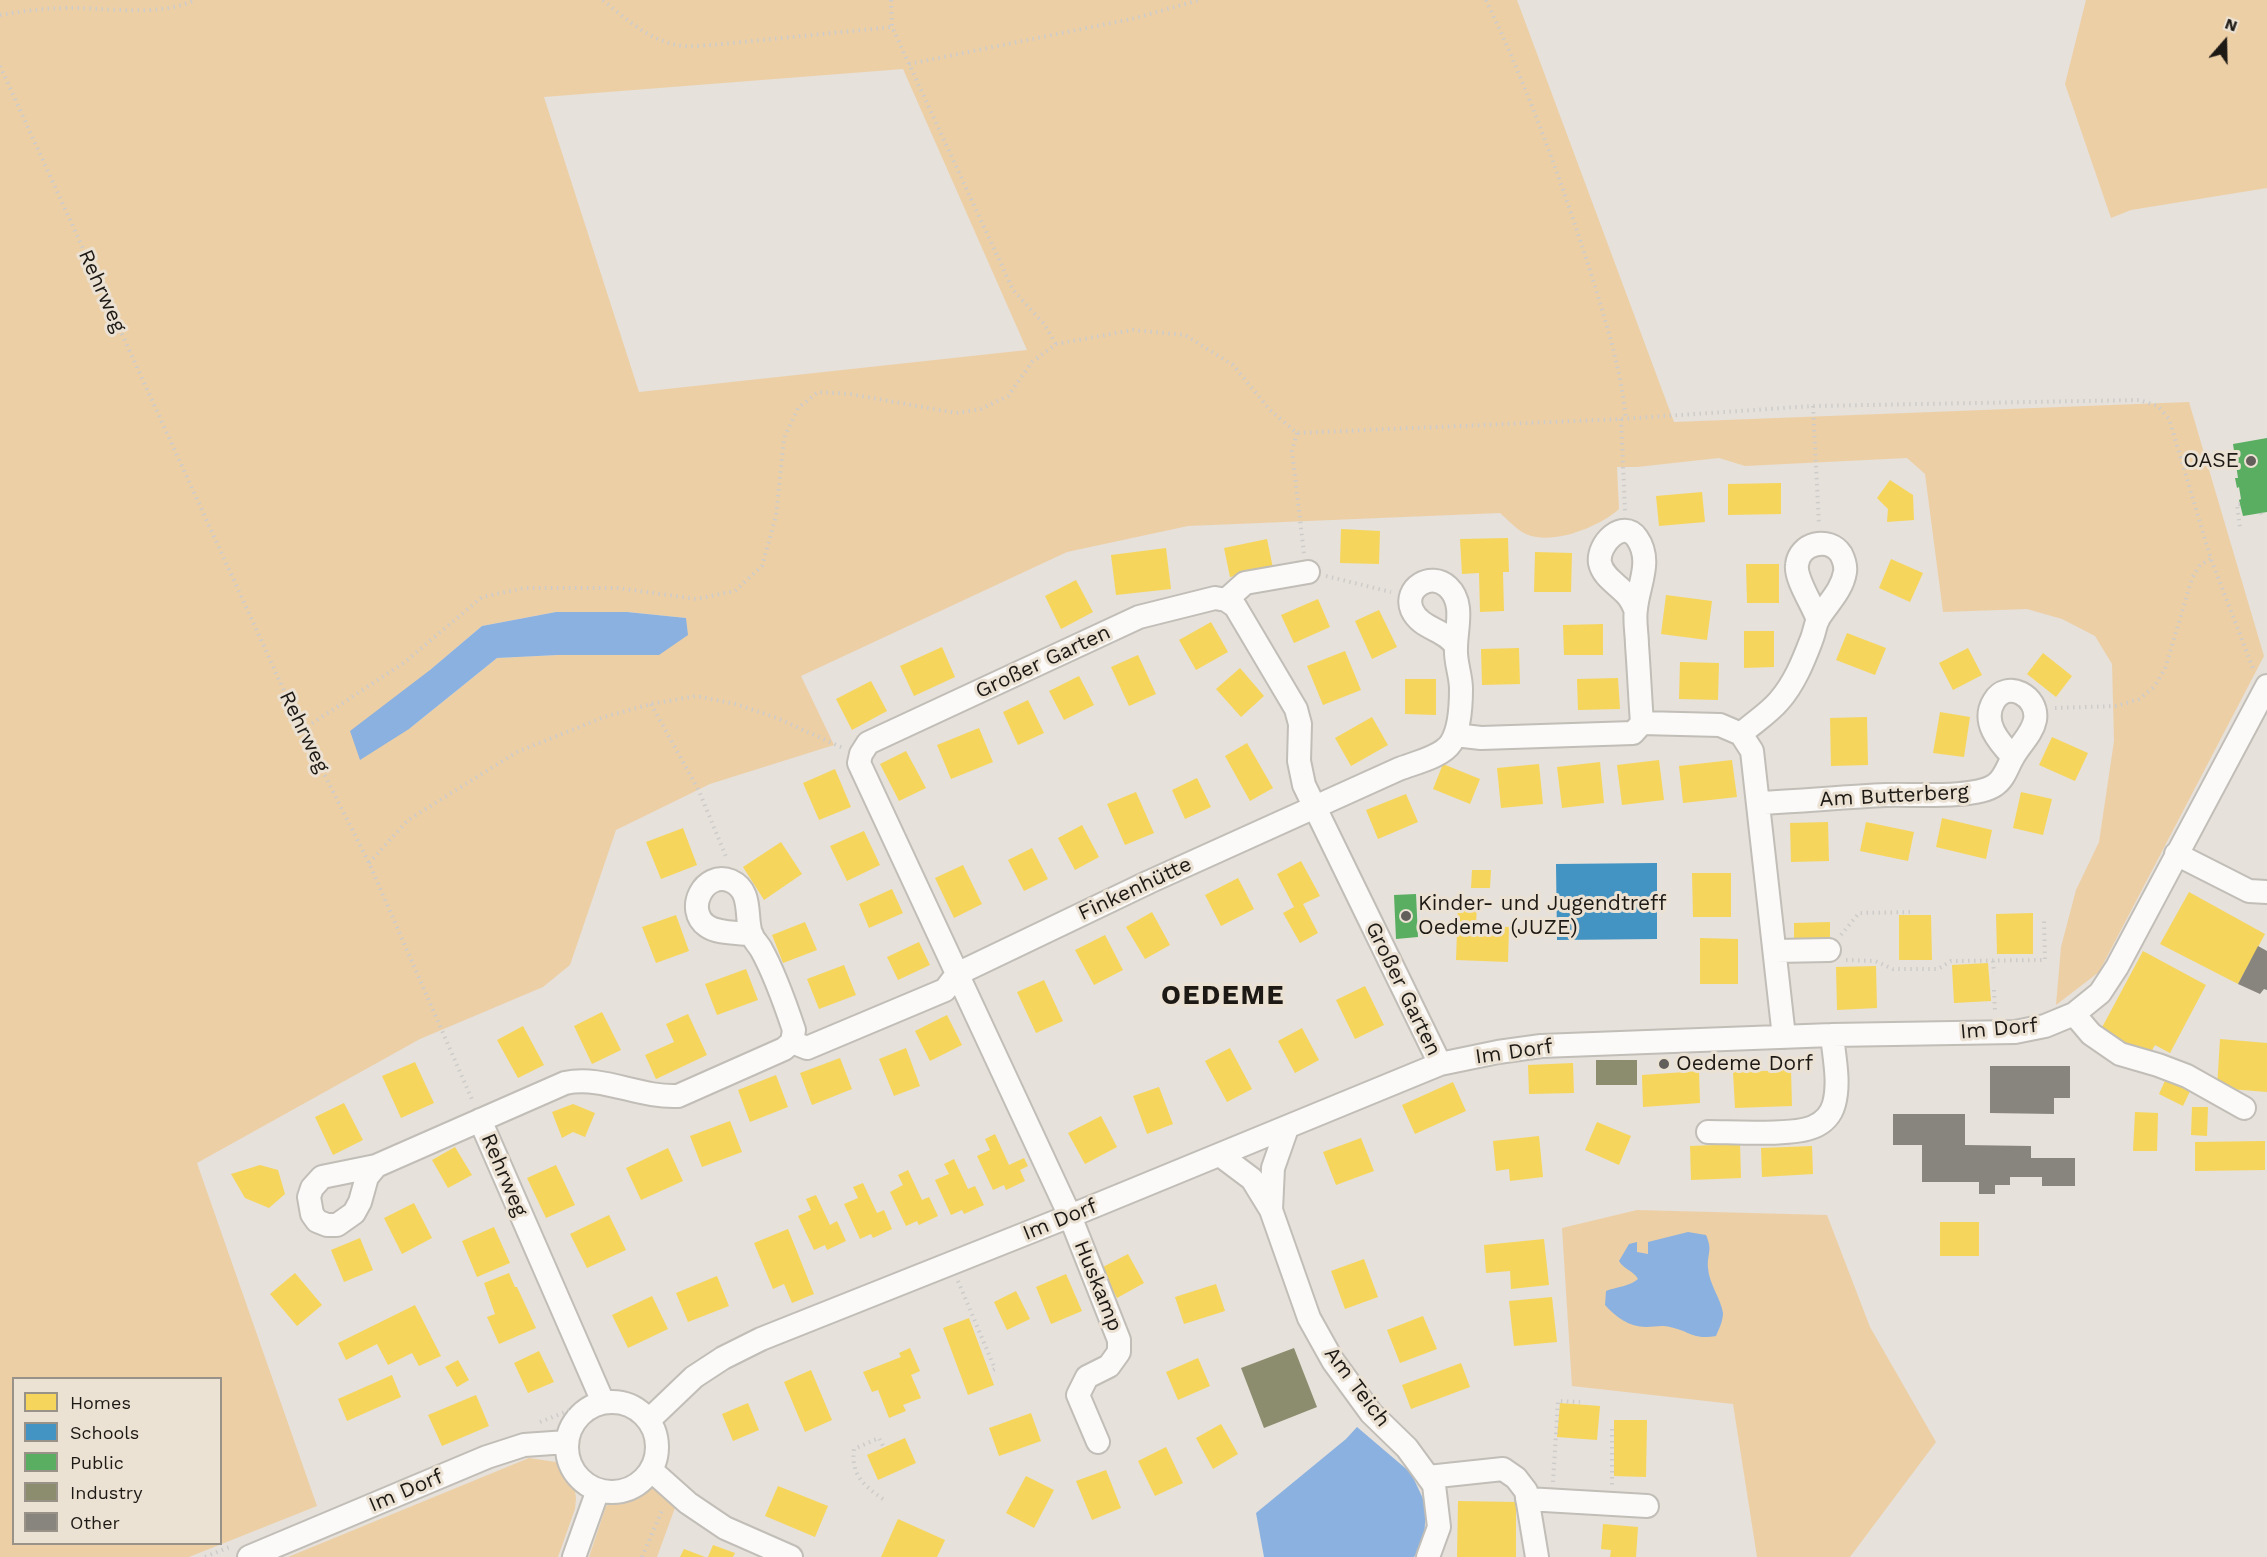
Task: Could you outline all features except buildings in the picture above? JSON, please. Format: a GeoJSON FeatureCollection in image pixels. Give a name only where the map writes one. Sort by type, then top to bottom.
{"type":"FeatureCollection","features":[{"type":"Feature","properties":{"kind":"street"},"geometry":{"type":"LineString","coordinates":[[1456,648],[1459,636],[1456,598],[1448,587],[1431,580],[1422,582],[1415,587],[1411,597],[1411,608],[1423,624],[1453,641],[1456,648],[1461,689],[1455,735],[1481,738],[1633,733],[1642,723],[1635,609],[1643,580],[1645,557],[1642,545],[1635,535],[1623,531],[1614,534],[1604,542],[1600,553],[1600,564],[1610,580],[1628,595],[1635,609]]}},
{"type":"Feature","properties":{"kind":"street"},"geometry":{"type":"LineString","coordinates":[[1741,734],[1778,703],[1794,681],[1818,620],[1831,603],[1845,572],[1844,560],[1838,550],[1829,544],[1818,543],[1808,547],[1800,554],[1796,566],[1800,581],[1818,620]]}},
{"type":"Feature","properties":{"kind":"street"},"geometry":{"type":"LineString","coordinates":[[1226,600],[1245,583],[1308,572]]}},
{"type":"Feature","properties":{"kind":"street","name":"Großer Garten"},"geometry":{"type":"LineString","coordinates":[[861,754],[868,743],[1139,617],[1215,598],[1226,600],[1235,606],[1296,709],[1300,724],[1299,761],[1304,785],[1440,1065]]}},
{"type":"Feature","properties":{"kind":"street","name":"Im Dorf"},"geometry":{"type":"LineString","coordinates":[[649,1420],[694,1377],[723,1358],[761,1339],[1440,1065],[1498,1052],[1541,1046],[1832,1035],[2015,1032],[2046,1026],[2074,1014],[2100,993],[2111,976],[2265,690]]}},
{"type":"Feature","properties":{"kind":"street"},"geometry":{"type":"LineString","coordinates":[[2013,757],[2001,744],[1990,723],[1989,711],[1995,699],[2002,693],[2011,691],[2022,693],[2030,699],[2035,709]]}},
{"type":"Feature","properties":{"kind":"street","name":"Am Butterberg"},"geometry":{"type":"LineString","coordinates":[[1758,803],[1886,795],[1971,793],[1988,790],[1998,784],[2007,772],[2013,757],[2030,732],[2035,720],[2035,709]]}},
{"type":"Feature","properties":{"kind":"street"},"geometry":{"type":"LineString","coordinates":[[1642,723],[1720,725],[1741,734],[1752,751],[1784,1037]]}},
{"type":"Feature","properties":{"kind":"street","name":"Finkenhütte"},"geometry":{"type":"LineString","coordinates":[[792,1042],[807,1048],[945,990],[957,974],[1149,882],[1399,769],[1440,753],[1450,745],[1455,735]]}},
{"type":"Feature","properties":{"kind":"street"},"geometry":{"type":"LineString","coordinates":[[861,754],[859,764],[1070,1216]]}},
{"type":"Feature","properties":{"kind":"street"},"geometry":{"type":"LineString","coordinates":[[2176,854],[2249,891],[2267,892]]}},
{"type":"Feature","properties":{"kind":"street"},"geometry":{"type":"LineString","coordinates":[[376,1166],[565,1083],[578,1080],[595,1081],[663,1096],[678,1096],[784,1049],[792,1042],[794,1030],[761,949],[752,935],[746,897],[739,886],[729,880],[719,880],[708,884],[700,892],[696,904],[699,917],[708,926],[752,935]]}},
{"type":"Feature","properties":{"kind":"street"},"geometry":{"type":"LineString","coordinates":[[1774,951],[1829,950]]}},
{"type":"Feature","properties":{"kind":"street"},"geometry":{"type":"LineString","coordinates":[[2074,1014],[2091,1034],[2120,1054],[2187,1076],[2244,1108]]}},
{"type":"Feature","properties":{"kind":"street"},"geometry":{"type":"LineString","coordinates":[[1708,1132],[1795,1131],[1811,1128],[1822,1122],[1834,1105],[1837,1087],[1832,1035]]}},
{"type":"Feature","properties":{"kind":"street","name":"Rehrweg"},"geometry":{"type":"LineString","coordinates":[[480,1120],[603,1402]]}},
{"type":"Feature","properties":{"kind":"street","name":"Am Teich"},"geometry":{"type":"LineString","coordinates":[[1271,1210],[1273,1168],[1287,1128]]}},
{"type":"Feature","properties":{"kind":"street","name":"Am Teich"},"geometry":{"type":"LineString","coordinates":[[1220,1155],[1252,1179],[1271,1210],[1309,1318],[1334,1361],[1371,1413],[1407,1448],[1434,1485],[1439,1527],[1428,1557]]}},
{"type":"Feature","properties":{"kind":"street","name":"Huskamp"},"geometry":{"type":"LineString","coordinates":[[1070,1216],[1119,1340],[1119,1353],[1109,1366],[1087,1377],[1078,1395],[1098,1442]]}},
{"type":"Feature","properties":{"kind":"street"},"geometry":{"type":"LineString","coordinates":[[616,1401],[640,1410],[649,1420],[657,1436],[658,1453],[651,1470],[642,1482],[628,1489],[613,1492],[598,1490],[584,1483],[574,1472],[568,1457],[567,1442],[572,1423],[585,1409],[603,1402],[616,1401]]}},
{"type":"Feature","properties":{"kind":"street","name":"Im Dorf"},"geometry":{"type":"LineString","coordinates":[[249,1557],[487,1457],[524,1445],[567,1442]]}},
{"type":"Feature","properties":{"kind":"street"},"geometry":{"type":"LineString","coordinates":[[1428,1478],[1503,1469],[1516,1478],[1526,1491],[1537,1557]]}},
{"type":"Feature","properties":{"kind":"street"},"geometry":{"type":"LineString","coordinates":[[651,1470],[688,1503],[724,1528],[792,1557]]}},
{"type":"Feature","properties":{"kind":"street"},"geometry":{"type":"LineString","coordinates":[[574,1557],[598,1490]]}},
{"type":"Feature","properties":{"kind":"street"},"geometry":{"type":"LineString","coordinates":[[1527,1499],[1647,1506]]}},
{"type":"Feature","properties":{"kind":"path"},"geometry":{"type":"LineString","coordinates":[[0,15],[29,10],[66,8],[165,9],[195,0]]}},
{"type":"Feature","properties":{"kind":"path"},"geometry":{"type":"LineString","coordinates":[[603,0],[631,23],[649,34],[684,46],[892,27]]}},
{"type":"Feature","properties":{"kind":"path"},"geometry":{"type":"LineString","coordinates":[[891,0],[892,27],[1013,290],[1044,324],[1056,344]]}},
{"type":"Feature","properties":{"kind":"path"},"geometry":{"type":"LineString","coordinates":[[909,64],[1136,18],[1199,0]]}},
{"type":"Feature","properties":{"kind":"path"},"geometry":{"type":"LineString","coordinates":[[1486,0],[1505,40],[1564,189],[1609,328],[1623,390],[1625,520],[1623,531]]}},
{"type":"Feature","properties":{"kind":"path","name":"Rehrweg"},"geometry":{"type":"LineString","coordinates":[[0,66],[302,730],[369,863],[480,1120]]}},
{"type":"Feature","properties":{"kind":"path"},"geometry":{"type":"LineString","coordinates":[[302,730],[405,662],[482,597],[524,588],[618,588],[696,599],[735,591],[762,566],[776,516],[784,438],[798,408],[818,392],[850,394],[957,413],[981,409],[1008,396],[1032,362],[1056,344],[1133,330],[1185,335],[1233,365],[1270,410],[1297,433],[1623,419],[1813,406],[2139,400],[2158,406],[2169,419],[2211,559],[2265,690]]}},
{"type":"Feature","properties":{"kind":"path"},"geometry":{"type":"LineString","coordinates":[[1813,406],[1818,543]]}},
{"type":"Feature","properties":{"kind":"path"},"geometry":{"type":"LineString","coordinates":[[1297,433],[1292,451],[1308,572],[1350,580],[1411,597]]}},
{"type":"Feature","properties":{"kind":"path"},"geometry":{"type":"LineString","coordinates":[[2240,504],[2237,504],[2240,528]]}},
{"type":"Feature","properties":{"kind":"path"},"geometry":{"type":"LineString","coordinates":[[2035,709],[2117,706],[2139,699],[2154,687],[2165,669],[2192,578],[2200,565],[2211,559]]}},
{"type":"Feature","properties":{"kind":"path"},"geometry":{"type":"LineString","coordinates":[[369,863],[408,820],[517,752],[604,717],[651,704],[696,696],[736,704],[777,718],[847,750],[861,754]]}},
{"type":"Feature","properties":{"kind":"path"},"geometry":{"type":"LineString","coordinates":[[651,704],[699,791],[728,861],[729,880]]}},
{"type":"Feature","properties":{"kind":"path"},"geometry":{"type":"LineString","coordinates":[[1914,912],[1859,913],[1829,950],[1838,960],[1875,961],[1893,969],[1938,969],[1951,961],[2045,960],[2044,919]]}},
{"type":"Feature","properties":{"kind":"path"},"geometry":{"type":"LineString","coordinates":[[1993,961],[1994,973]]}},
{"type":"Feature","properties":{"kind":"path"},"geometry":{"type":"LineString","coordinates":[[951,1263],[980,1340],[995,1369],[989,1372]]}},
{"type":"Feature","properties":{"kind":"path"},"geometry":{"type":"LineString","coordinates":[[1552,1501],[1558,1401],[1580,1402]]}},
{"type":"Feature","properties":{"kind":"path"},"geometry":{"type":"LineString","coordinates":[[529,1425],[585,1404],[603,1402]]}},
{"type":"Feature","properties":{"kind":"path"},"geometry":{"type":"LineString","coordinates":[[1612,1429],[1612,1504]]}},
{"type":"Feature","properties":{"kind":"path"},"geometry":{"type":"LineString","coordinates":[[883,1499],[862,1484],[852,1463],[854,1449],[873,1440],[879,1438],[884,1448]]}},
{"type":"Feature","properties":{"kind":"path"},"geometry":{"type":"LineString","coordinates":[[642,1557],[672,1489]]}},
{"type":"Feature","properties":{"kind":"shaded area"},"geometry":{"type":"Polygon","coordinates":[[[0,0],[1517,0],[1674,422],[2189,402],[2264,656],[2099,972],[2056,1005],[2061,947],[2076,890],[2099,842],[2114,741],[2112,664],[2095,636],[2062,619],[2027,609],[1943,612],[1925,474],[1907,458],[1745,466],[1719,458],[1617,467],[1619,509],[1588,528],[1549,538],[1526,534],[1500,513],[1188,526],[1067,552],[801,676],[834,745],[710,784],[616,830],[570,965],[543,987],[420,1039],[197,1163],[317,1506],[222,1544],[222,1377],[12,1377],[12,1545],[219,1545],[189,1557],[0,1557],[0,0]],[[903,69],[544,97],[639,392],[1027,350],[903,69]],[[556,612],[482,626],[430,670],[409,729],[497,658],[558,655],[686,618],[627,612],[556,612]]]}},
{"type":"Feature","properties":{"kind":"shaded area"},"geometry":{"type":"Polygon","coordinates":[[[2086,0],[2267,0],[2267,188],[2131,210],[2111,218],[2065,84],[2086,0]]]}},
{"type":"Feature","properties":{"kind":"shaded area"},"geometry":{"type":"Polygon","coordinates":[[[1637,1210],[1827,1215],[1870,1327],[1936,1442],[1850,1557],[1757,1557],[1733,1404],[1572,1386],[1562,1228],[1637,1210]]]}},
{"type":"Feature","properties":{"kind":"shaded area"},"geometry":{"type":"Polygon","coordinates":[[[529,1458],[556,1462],[567,1474],[575,1490],[575,1509],[558,1557],[288,1557],[529,1458]]]}},
{"type":"Feature","properties":{"kind":"shaded area"},"geometry":{"type":"Polygon","coordinates":[[[650,1484],[676,1505],[657,1557],[589,1557],[606,1506],[650,1484]]]}},
{"type":"Feature","properties":{"kind":"water"},"geometry":{"type":"Polygon","coordinates":[[[556,612],[627,612],[686,618],[688,635],[659,655],[558,655],[497,658],[409,729],[360,760],[350,731],[430,670],[482,626],[556,612]]]}},
{"type":"Feature","properties":{"kind":"water"},"geometry":{"type":"Polygon","coordinates":[[[1688,1232],[1706,1235],[1708,1240],[1709,1274],[1723,1313],[1716,1336],[1696,1336],[1667,1326],[1634,1325],[1618,1317],[1605,1305],[1606,1291],[1638,1279],[1619,1261],[1629,1244],[1637,1242],[1637,1252],[1648,1254],[1648,1242],[1688,1232]]]}},
{"type":"Feature","properties":{"kind":"water"},"geometry":{"type":"Polygon","coordinates":[[[1357,1427],[1411,1473],[1426,1505],[1424,1542],[1414,1557],[1264,1557],[1256,1513],[1346,1439],[1357,1427]]]}},
{"type":"Feature","properties":{"kind":"place","name":"OASE"},"geometry":{"type":"Point","coordinates":[2251,461]}},
{"type":"Feature","properties":{"kind":"place","name":"Kinder- und Jugendtreff Oedeme (JUZE)"},"geometry":{"type":"Point","coordinates":[1406,916]}},
{"type":"Feature","properties":{"kind":"place","name":"Oedeme Dorf"},"geometry":{"type":"Point","coordinates":[1664,1064]}},
{"type":"Feature","properties":{"kind":"district","name":"OEDEME"},"geometry":{"type":"Point","coordinates":[1223,996]}}]}
